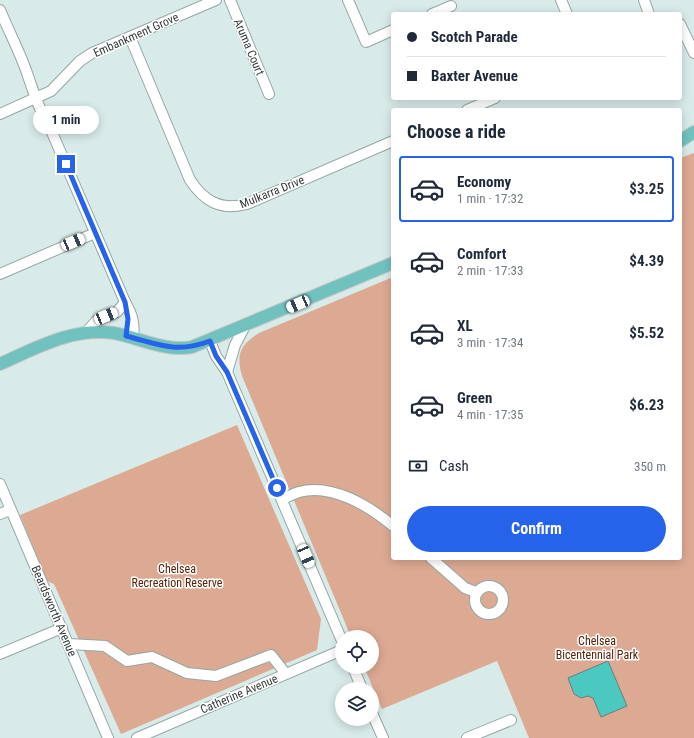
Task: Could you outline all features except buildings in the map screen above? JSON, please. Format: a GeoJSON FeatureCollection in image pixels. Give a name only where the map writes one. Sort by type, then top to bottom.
{"type":"FeatureCollection","features":[{"type":"Feature","properties":{"kind":"main road"},"geometry":{"type":"LineString","coordinates":[[686,140],[694,132]]}},
{"type":"Feature","properties":{"kind":"main road"},"geometry":{"type":"LineString","coordinates":[[0,364],[61,338],[86,333],[109,333],[176,348],[192,347],[213,340],[391,264]]}},
{"type":"Feature","properties":{"kind":"street","name":"Embankment Grove"},"geometry":{"type":"LineString","coordinates":[[0,114],[38,98],[51,90],[80,61],[92,53],[216,0]]}},
{"type":"Feature","properties":{"kind":"street","name":"Aruma Court"},"geometry":{"type":"LineString","coordinates":[[230,0],[269,94]]}},
{"type":"Feature","properties":{"kind":"street"},"geometry":{"type":"LineString","coordinates":[[348,0],[366,42],[391,31]]}},
{"type":"Feature","properties":{"kind":"street"},"geometry":{"type":"LineString","coordinates":[[561,0],[566,12]]}},
{"type":"Feature","properties":{"kind":"street"},"geometry":{"type":"LineString","coordinates":[[437,12],[451,6]]}},
{"type":"Feature","properties":{"kind":"street"},"geometry":{"type":"LineString","coordinates":[[0,10],[133,318],[129,337]]}},
{"type":"Feature","properties":{"kind":"street"},"geometry":{"type":"LineString","coordinates":[[682,26],[694,53]]}},
{"type":"Feature","properties":{"kind":"street","name":"Mulkarra Drive"},"geometry":{"type":"LineString","coordinates":[[130,37],[190,180],[199,193],[210,201],[223,206],[236,207],[247,204],[391,142]]}},
{"type":"Feature","properties":{"kind":"street"},"geometry":{"type":"LineString","coordinates":[[472,108],[490,100]]}},
{"type":"Feature","properties":{"kind":"street"},"geometry":{"type":"LineString","coordinates":[[0,274],[95,233]]}},
{"type":"Feature","properties":{"kind":"street"},"geometry":{"type":"LineString","coordinates":[[86,333],[96,321],[119,311],[125,302]]}},
{"type":"Feature","properties":{"kind":"street"},"geometry":{"type":"LineString","coordinates":[[227,372],[235,345],[244,326]]}},
{"type":"Feature","properties":{"kind":"street"},"geometry":{"type":"LineString","coordinates":[[213,340],[223,354],[227,372],[337,630]]}},
{"type":"Feature","properties":{"kind":"street","name":"Beardsworth Avenue"},"geometry":{"type":"LineString","coordinates":[[0,484],[108,738]]}},
{"type":"Feature","properties":{"kind":"street"},"geometry":{"type":"LineString","coordinates":[[282,499],[300,492],[330,491],[374,510],[391,524]]}},
{"type":"Feature","properties":{"kind":"street"},"geometry":{"type":"LineString","coordinates":[[0,514],[10,510]]}},
{"type":"Feature","properties":{"kind":"street"},"geometry":{"type":"LineString","coordinates":[[433,560],[465,588],[476,592]]}},
{"type":"Feature","properties":{"kind":"street"},"geometry":{"type":"LineString","coordinates":[[0,654],[62,628]]}},
{"type":"Feature","properties":{"kind":"street"},"geometry":{"type":"LineString","coordinates":[[69,644],[105,646],[127,661],[152,657],[187,673],[216,676],[271,655],[286,674]]}},
{"type":"Feature","properties":{"kind":"street","name":"Catherine Avenue"},"geometry":{"type":"LineString","coordinates":[[137,738],[335,653]]}},
{"type":"Feature","properties":{"kind":"street"},"geometry":{"type":"LineString","coordinates":[[467,738],[511,720]]}},
{"type":"Feature","properties":{"kind":"street"},"geometry":{"type":"LineString","coordinates":[[378,726],[383,738]]}},
{"type":"Feature","properties":{"kind":"green space","name":"Chelsea Bicentennial Park"},"geometry":{"type":"Polygon","coordinates":[[[694,153],[694,738],[529,738],[497,661],[382,709],[379,702],[379,682],[370,682],[367,674],[379,674],[379,630],[348,630],[242,376],[239,362],[241,351],[247,342],[259,333],[391,278],[391,560],[682,560],[682,157],[694,153]]]}},
{"type":"Feature","properties":{"kind":"green space","name":"Chelsea Recreation Reserve"},"geometry":{"type":"Polygon","coordinates":[[[237,425],[321,619],[317,650],[121,734],[54,584],[47,581],[20,515],[237,425]]]}},
{"type":"Feature","properties":{"kind":"route"},"geometry":{"type":"LineString","coordinates":[[66,164],[125,302],[128,319],[126,336],[172,348],[192,347],[210,341],[216,356],[227,372],[277,488]]}}]}
